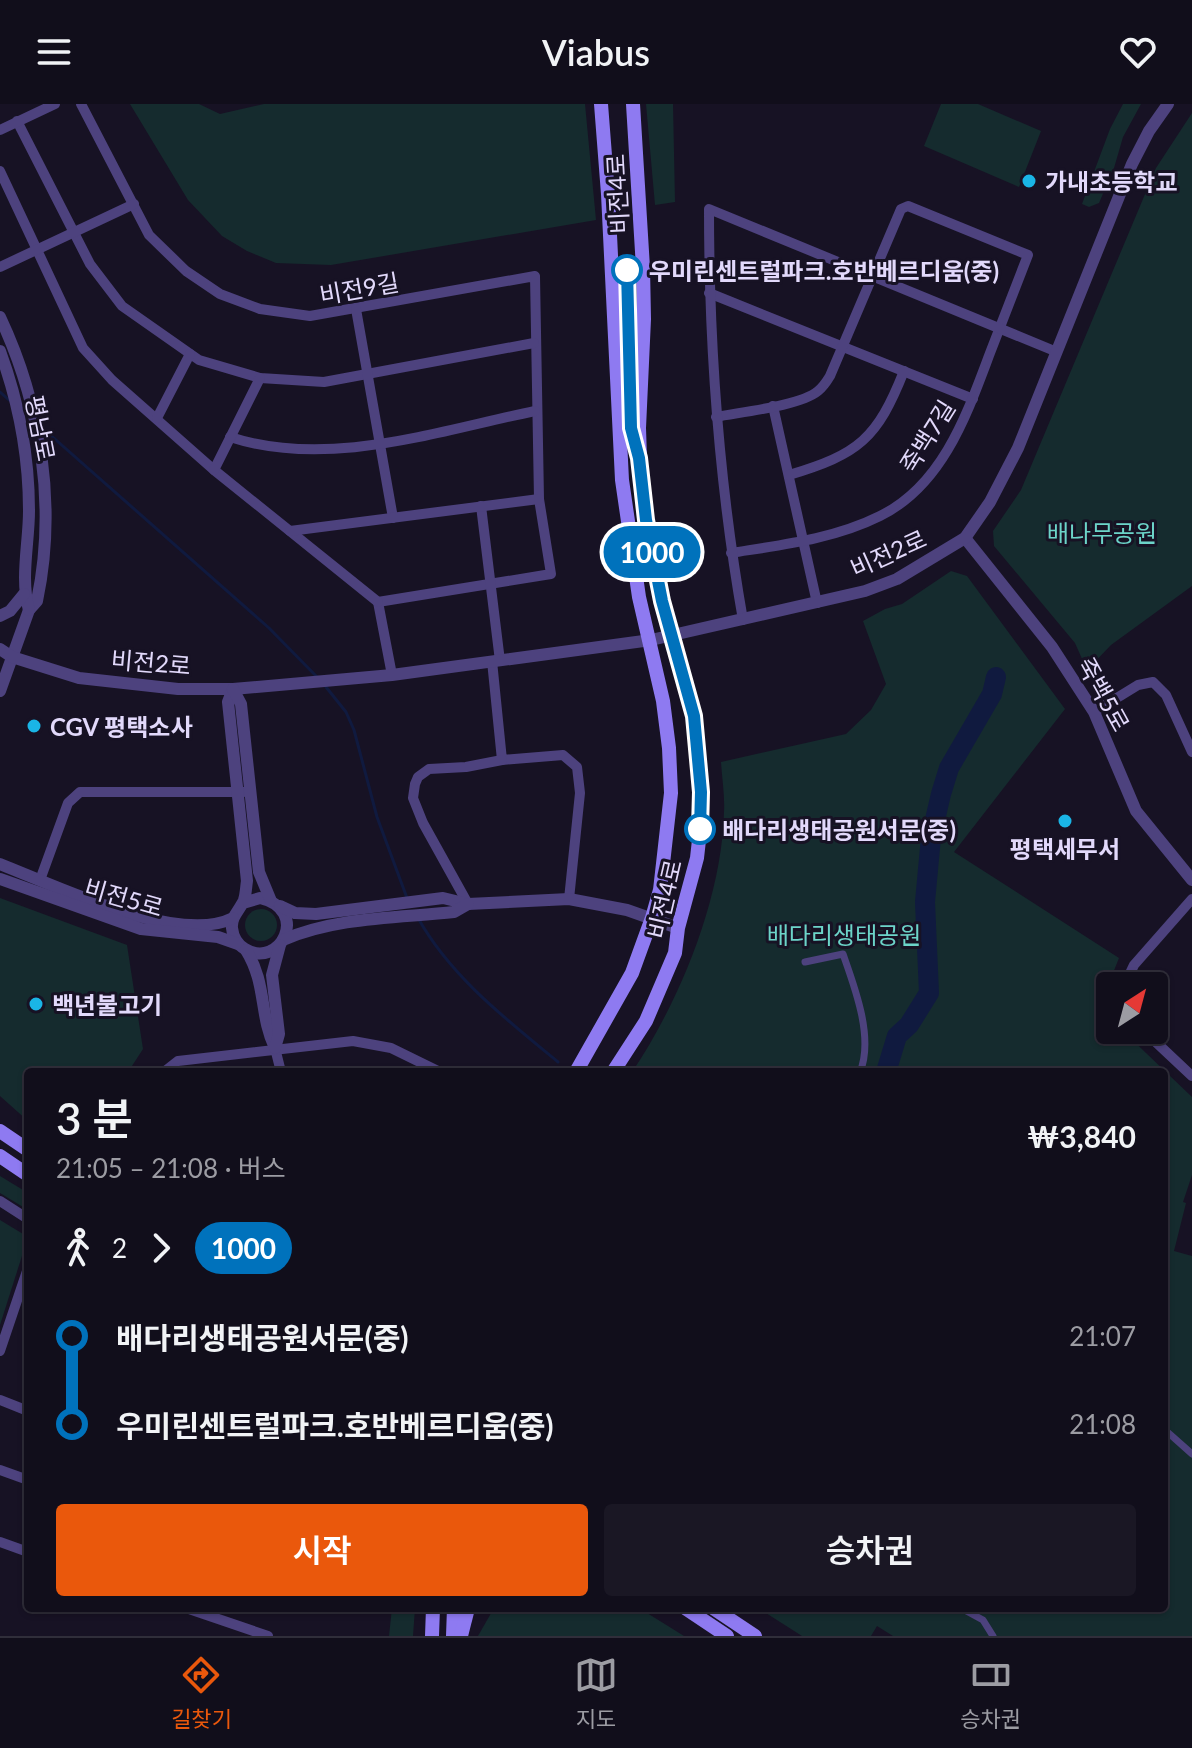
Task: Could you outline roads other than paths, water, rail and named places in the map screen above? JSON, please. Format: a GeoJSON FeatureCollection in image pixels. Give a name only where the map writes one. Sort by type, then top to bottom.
{"type":"FeatureCollection","features":[{"type":"Feature","properties":{"kind":"main road","name":"비전4로"},"geometry":{"type":"LineString","coordinates":[[578,1068],[632,973],[652,918],[662,877],[671,793],[669,748],[651,640],[639,597],[622,480],[601,104]]}},
{"type":"Feature","properties":{"kind":"main road","name":"비전4로"},"geometry":{"type":"LineString","coordinates":[[616,1068],[646,1021],[675,953],[678,928],[690,889],[702,813],[694,716],[646,520],[639,458],[643,268],[633,104]]}},
{"type":"Feature","properties":{"kind":"main road"},"geometry":{"type":"LineString","coordinates":[[0,1131],[24,1147]]}},
{"type":"Feature","properties":{"kind":"main road"},"geometry":{"type":"LineString","coordinates":[[0,1156],[24,1172]]}},
{"type":"Feature","properties":{"kind":"main road"},"geometry":{"type":"LineString","coordinates":[[432,1636],[433,1612]]}},
{"type":"Feature","properties":{"kind":"main road"},"geometry":{"type":"LineString","coordinates":[[453,1636],[454,1612]]}},
{"type":"Feature","properties":{"kind":"main road"},"geometry":{"type":"LineString","coordinates":[[461,1636],[467,1612]]}},
{"type":"Feature","properties":{"kind":"main road"},"geometry":{"type":"LineString","coordinates":[[691,1612],[727,1636]]}},
{"type":"Feature","properties":{"kind":"main road"},"geometry":{"type":"LineString","coordinates":[[719,1612],[755,1636]]}},
{"type":"Feature","properties":{"kind":"street"},"geometry":{"type":"LineString","coordinates":[[0,130],[55,104]]}},
{"type":"Feature","properties":{"kind":"street","name":"비전9길"},"geometry":{"type":"LineString","coordinates":[[81,104],[149,235],[186,271],[220,294],[260,309],[310,316],[535,276],[535,411],[539,499],[551,574],[378,602]]}},
{"type":"Feature","properties":{"kind":"street","name":"비전2로"},"geometry":{"type":"LineString","coordinates":[[0,649],[12,657],[79,678],[178,689],[233,689],[392,675],[651,640],[817,603],[897,579],[965,538],[1005,475],[1132,164],[1149,131],[1168,104]]}},
{"type":"Feature","properties":{"kind":"street"},"geometry":{"type":"LineString","coordinates":[[17,121],[90,264],[122,306],[199,360],[260,378],[324,382],[534,343]]}},
{"type":"Feature","properties":{"kind":"street"},"geometry":{"type":"LineString","coordinates":[[0,171],[83,348],[112,380],[214,470],[378,602],[392,675]]}},
{"type":"Feature","properties":{"kind":"street"},"geometry":{"type":"LineString","coordinates":[[0,267],[134,204]]}},
{"type":"Feature","properties":{"kind":"street"},"geometry":{"type":"LineString","coordinates":[[716,417],[810,397],[821,390],[830,376],[901,209],[908,206],[1028,255],[973,399]]}},
{"type":"Feature","properties":{"kind":"street"},"geometry":{"type":"LineString","coordinates":[[743,620],[716,417],[709,293],[709,209],[1057,352]]}},
{"type":"Feature","properties":{"kind":"street"},"geometry":{"type":"LineString","coordinates":[[709,293],[904,371]]}},
{"type":"Feature","properties":{"kind":"street"},"geometry":{"type":"LineString","coordinates":[[356,309],[393,518]]}},
{"type":"Feature","properties":{"kind":"street","name":"평남로"},"geometry":{"type":"LineString","coordinates":[[0,317],[22,374],[41,444],[46,513],[37,601],[29,610],[0,691]]}},
{"type":"Feature","properties":{"kind":"street"},"geometry":{"type":"LineString","coordinates":[[157,418],[190,354]]}},
{"type":"Feature","properties":{"kind":"street","name":"평남로"},"geometry":{"type":"LineString","coordinates":[[1,355],[24,432],[29,510],[24,594],[29,610]]}},
{"type":"Feature","properties":{"kind":"street","name":"죽백7길"},"geometry":{"type":"LineString","coordinates":[[732,555],[825,536],[880,516],[914,493],[939,465],[973,399],[904,371],[882,420],[865,440],[841,457],[789,475]]}},
{"type":"Feature","properties":{"kind":"street"},"geometry":{"type":"LineString","coordinates":[[214,470],[260,378]]}},
{"type":"Feature","properties":{"kind":"street"},"geometry":{"type":"LineString","coordinates":[[773,406],[817,603]]}},
{"type":"Feature","properties":{"kind":"street"},"geometry":{"type":"LineString","coordinates":[[230,437],[247,443],[314,451],[380,443],[535,411]]}},
{"type":"Feature","properties":{"kind":"street"},"geometry":{"type":"LineString","coordinates":[[290,531],[539,499]]}},
{"type":"Feature","properties":{"kind":"street"},"geometry":{"type":"LineString","coordinates":[[481,506],[490,582],[502,760]]}},
{"type":"Feature","properties":{"kind":"street","name":"죽백5로"},"geometry":{"type":"LineString","coordinates":[[965,538],[1052,647],[1094,712],[1136,811],[1192,880]]}},
{"type":"Feature","properties":{"kind":"street"},"geometry":{"type":"LineString","coordinates":[[0,616],[10,611],[24,594]]}},
{"type":"Feature","properties":{"kind":"street"},"geometry":{"type":"LineString","coordinates":[[1094,712],[1138,685],[1153,682],[1166,695],[1192,752]]}},
{"type":"Feature","properties":{"kind":"street"},"geometry":{"type":"LineString","coordinates":[[233,689],[228,702],[259,872],[286,918],[287,927],[272,975],[279,1034],[275,1048]]}},
{"type":"Feature","properties":{"kind":"street"},"geometry":{"type":"LineString","coordinates":[[468,904],[423,823],[413,798],[418,777],[429,769],[563,755],[577,767],[580,793],[569,899]]}},
{"type":"Feature","properties":{"kind":"street"},"geometry":{"type":"LineString","coordinates":[[40,880],[68,803],[80,792],[244,792]]}},
{"type":"Feature","properties":{"kind":"street"},"geometry":{"type":"LineString","coordinates":[[244,792],[247,881],[243,903],[233,918],[234,936],[256,967],[261,983],[266,1030],[280,1068]]}},
{"type":"Feature","properties":{"kind":"street","name":"비전5로"},"geometry":{"type":"LineString","coordinates":[[0,864],[110,907],[154,920],[200,925],[220,924],[233,918]]}},
{"type":"Feature","properties":{"kind":"street","name":"비전5로"},"geometry":{"type":"LineString","coordinates":[[0,879],[141,929],[218,937],[242,947]]}},
{"type":"Feature","properties":{"kind":"street"},"geometry":{"type":"LineString","coordinates":[[243,903],[260,898],[295,913],[316,914],[441,899],[468,904],[569,899],[627,910],[678,928]]}},
{"type":"Feature","properties":{"kind":"street"},"geometry":{"type":"LineString","coordinates":[[1131,972],[1192,899]]}},
{"type":"Feature","properties":{"kind":"street"},"geometry":{"type":"LineString","coordinates":[[242,947],[264,953],[300,932],[449,912],[468,904]]}},
{"type":"Feature","properties":{"kind":"street"},"geometry":{"type":"LineString","coordinates":[[805,962],[843,954],[859,999],[867,1057],[862,1068]]}},
{"type":"Feature","properties":{"kind":"street"},"geometry":{"type":"LineString","coordinates":[[169,1068],[178,1061],[331,1042],[373,1042],[414,1057],[433,1068]]}},
{"type":"Feature","properties":{"kind":"street"},"geometry":{"type":"LineString","coordinates":[[1158,1044],[1192,1076]]}},
{"type":"Feature","properties":{"kind":"street"},"geometry":{"type":"LineString","coordinates":[[0,1201],[24,1216]]}},
{"type":"Feature","properties":{"kind":"street"},"geometry":{"type":"LineString","coordinates":[[0,1351],[24,1280]]}},
{"type":"Feature","properties":{"kind":"street"},"geometry":{"type":"LineString","coordinates":[[0,1400],[24,1409]]}},
{"type":"Feature","properties":{"kind":"street"},"geometry":{"type":"LineString","coordinates":[[1168,1433],[1192,1454]]}},
{"type":"Feature","properties":{"kind":"street"},"geometry":{"type":"LineString","coordinates":[[0,1470],[24,1479]]}},
{"type":"Feature","properties":{"kind":"street"},"geometry":{"type":"LineString","coordinates":[[0,1542],[24,1551]]}},
{"type":"Feature","properties":{"kind":"street"},"geometry":{"type":"LineString","coordinates":[[198,1612],[268,1636]]}},
{"type":"Feature","properties":{"kind":"street"},"geometry":{"type":"LineString","coordinates":[[968,1612],[983,1620],[993,1636]]}},
{"type":"Feature","properties":{"kind":"waterway"},"geometry":{"type":"LineString","coordinates":[[0,392],[9,400]]}},
{"type":"Feature","properties":{"kind":"waterway"},"geometry":{"type":"LineString","coordinates":[[39,425],[269,628],[318,678]]}},
{"type":"Feature","properties":{"kind":"waterway"},"geometry":{"type":"LineString","coordinates":[[887,1068],[897,1036],[909,1025],[929,993],[925,902],[931,837],[941,794],[949,768],[992,694],[996,677]]}},
{"type":"Feature","properties":{"kind":"waterway"},"geometry":{"type":"LineString","coordinates":[[326,687],[346,712],[354,730],[377,817],[407,898]]}},
{"type":"Feature","properties":{"kind":"waterway"},"geometry":{"type":"LineString","coordinates":[[418,918],[463,978],[500,1014],[558,1062]]}},
{"type":"Feature","properties":{"kind":"place","name":"가내초등학교"},"geometry":{"type":"Point","coordinates":[1029,181]}},
{"type":"Feature","properties":{"kind":"place","name":"우미린센트럴파크.호반베르디움(중)"},"geometry":{"type":"Point","coordinates":[627,270]}},
{"type":"Feature","properties":{"kind":"place","name":"CGV 평택소사"},"geometry":{"type":"Point","coordinates":[34,726]}},
{"type":"Feature","properties":{"kind":"place","name":"평택세무서"},"geometry":{"type":"Point","coordinates":[1065,821]}},
{"type":"Feature","properties":{"kind":"place","name":"배다리생태공원서문(중)"},"geometry":{"type":"Point","coordinates":[700,829]}},
{"type":"Feature","properties":{"kind":"place","name":"백년불고기"},"geometry":{"type":"Point","coordinates":[36,1004]}},
{"type":"Feature","properties":{"kind":"park label","name":"배나무공원"},"geometry":{"type":"Point","coordinates":[1102,532]}},
{"type":"Feature","properties":{"kind":"park label","name":"배다리생태공원"},"geometry":{"type":"Point","coordinates":[844,934]}}]}
